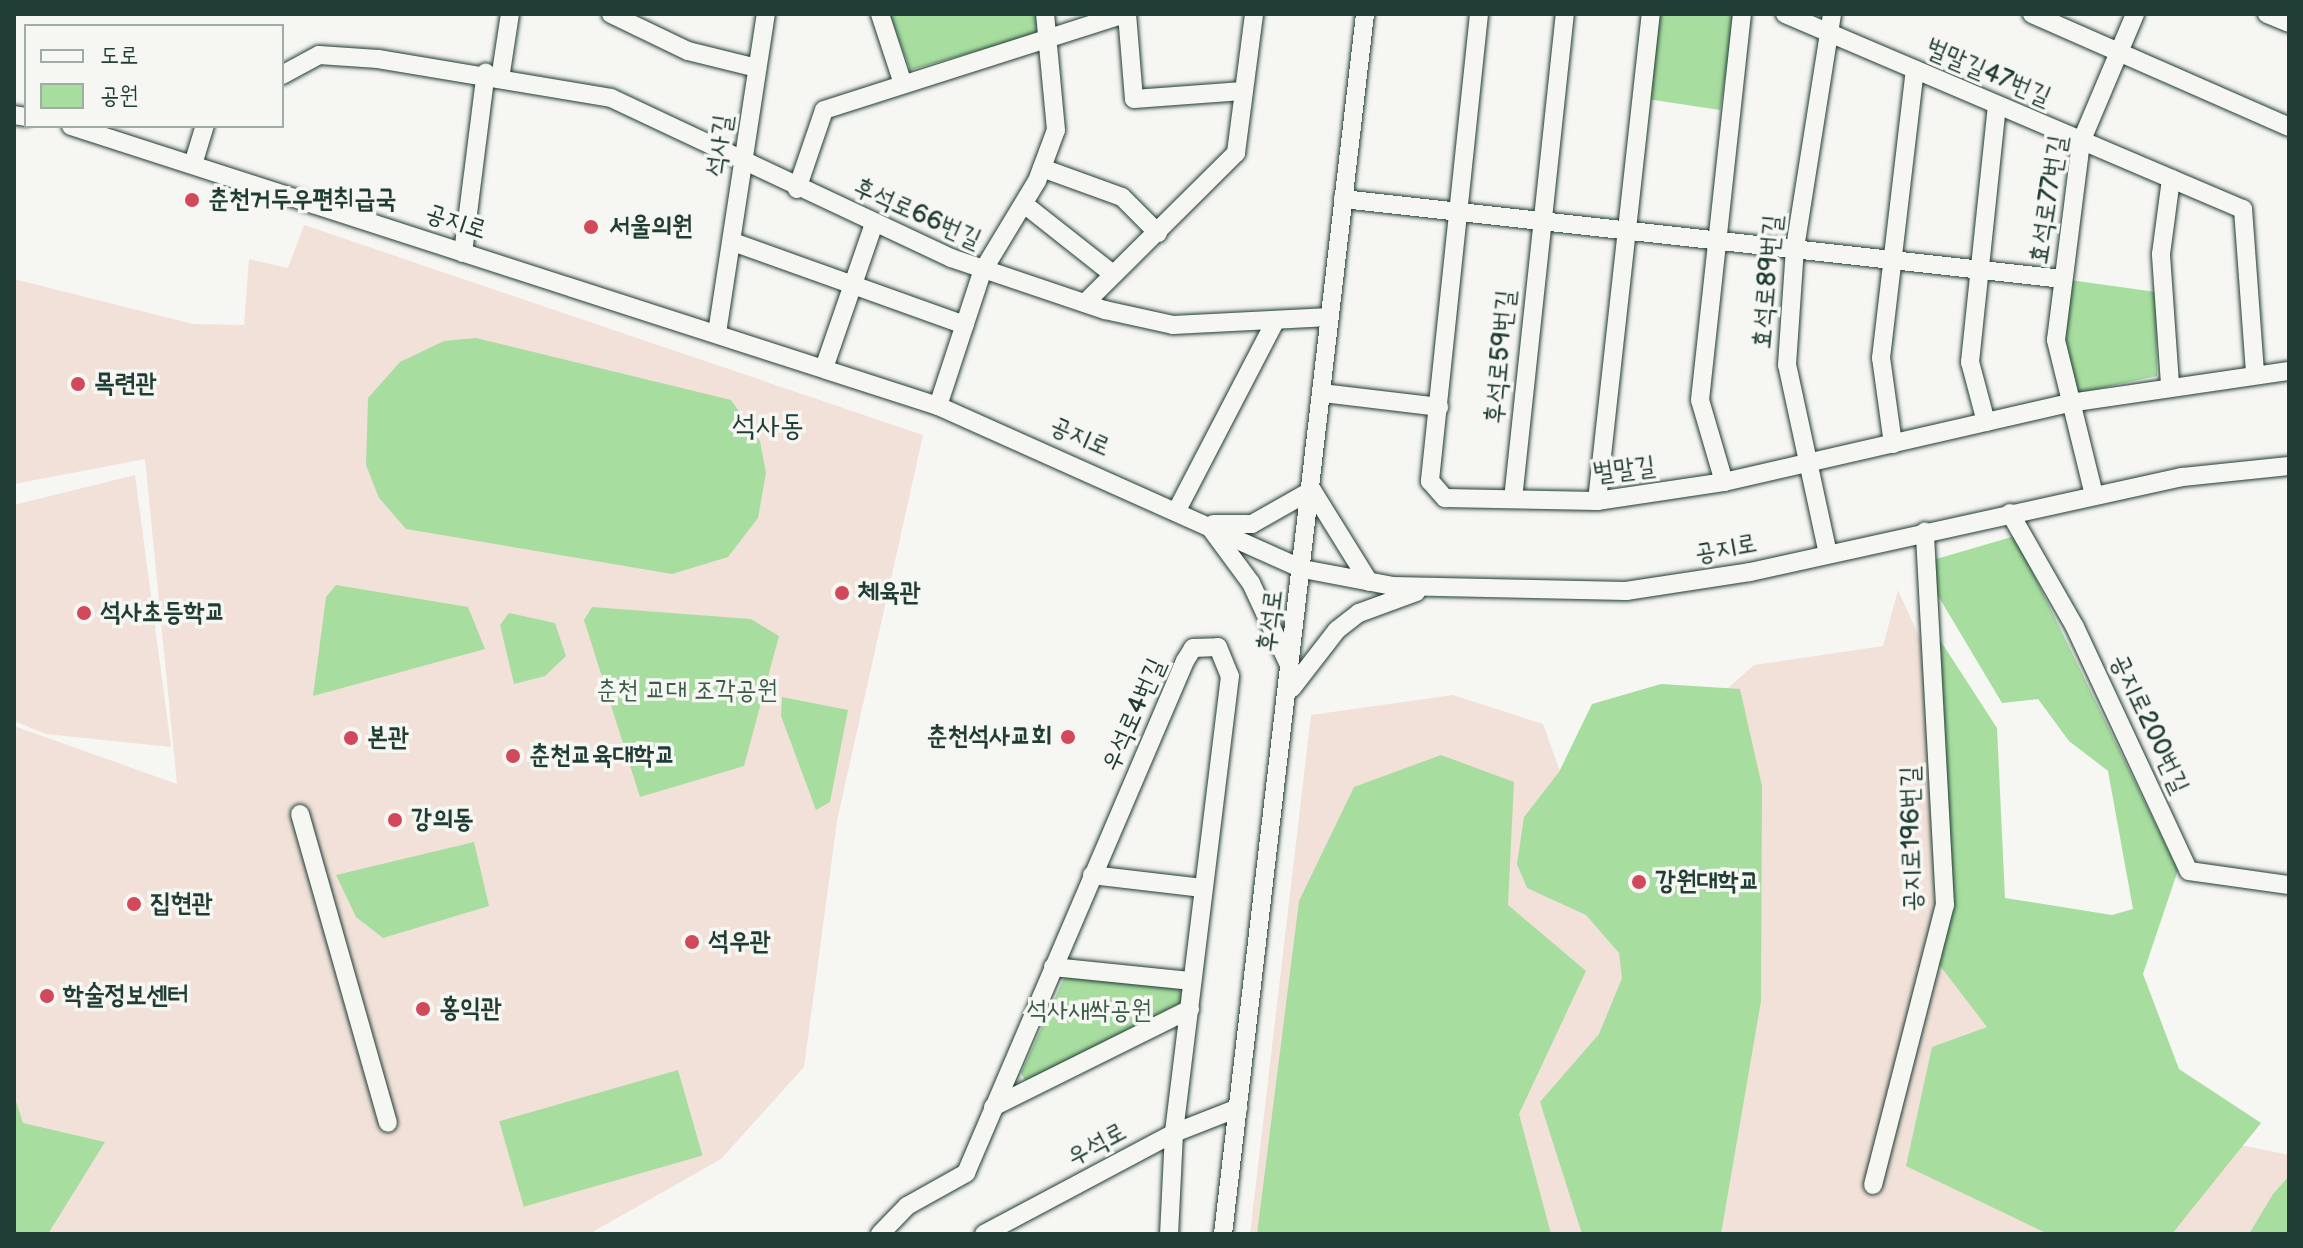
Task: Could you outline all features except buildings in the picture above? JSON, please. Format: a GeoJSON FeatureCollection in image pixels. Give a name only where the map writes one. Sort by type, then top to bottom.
{"type":"FeatureCollection","features":[{"type":"Feature","properties":{"kind":"street"},"geometry":{"type":"LineString","coordinates":[[463,253],[493,75],[510,14]]}},
{"type":"Feature","properties":{"kind":"street"},"geometry":{"type":"LineString","coordinates":[[611,14],[688,51],[757,68]]}},
{"type":"Feature","properties":{"kind":"street","name":"석사길"},"geometry":{"type":"LineString","coordinates":[[717,333],[766,14]]}},
{"type":"Feature","properties":{"kind":"street"},"geometry":{"type":"LineString","coordinates":[[880,14],[902,81]]}},
{"type":"Feature","properties":{"kind":"street"},"geometry":{"type":"LineString","coordinates":[[938,406],[982,272],[1024,204],[1056,130],[1053,40],[1045,14]]}},
{"type":"Feature","properties":{"kind":"street"},"geometry":{"type":"LineString","coordinates":[[797,189],[824,110],[902,81],[1053,40],[1126,14],[1134,99],[1243,91]]}},
{"type":"Feature","properties":{"kind":"street"},"geometry":{"type":"LineString","coordinates":[[1085,303],[1110,272],[1158,233],[1236,153],[1254,14]]}},
{"type":"Feature","properties":{"kind":"street","name":"후석로"},"geometry":{"type":"LineString","coordinates":[[1223,1234],[1303,569],[1365,14]]}},
{"type":"Feature","properties":{"kind":"street","name":"벌말길"},"geometry":{"type":"LineString","coordinates":[[1479,14],[1430,481],[1445,498],[1597,501],[1724,482],[2069,403],[2170,384],[2289,371]]}},
{"type":"Feature","properties":{"kind":"street","name":"후석로59번길"},"geometry":{"type":"LineString","coordinates":[[1513,499],[1540,221],[1565,14]]}},
{"type":"Feature","properties":{"kind":"street"},"geometry":{"type":"LineString","coordinates":[[1597,501],[1651,14]]}},
{"type":"Feature","properties":{"kind":"street"},"geometry":{"type":"LineString","coordinates":[[1724,482],[1700,400],[1712,243],[1742,14]]}},
{"type":"Feature","properties":{"kind":"street","name":"벌말길47번길"},"geometry":{"type":"LineString","coordinates":[[1785,14],[1829,22],[1915,70],[2243,209],[2255,374]]}},
{"type":"Feature","properties":{"kind":"street"},"geometry":{"type":"LineString","coordinates":[[2032,14],[2289,127]]}},
{"type":"Feature","properties":{"kind":"street","name":"효석로77번길"},"geometry":{"type":"LineString","coordinates":[[2094,495],[2056,340],[2081,142],[2135,14]]}},
{"type":"Feature","properties":{"kind":"street"},"geometry":{"type":"LineString","coordinates":[[2267,14],[2289,23]]}},
{"type":"Feature","properties":{"kind":"street","name":"효석로89번길"},"geometry":{"type":"LineString","coordinates":[[1828,554],[1805,461],[1787,365],[1795,248],[1829,22]]}},
{"type":"Feature","properties":{"kind":"street","name":"후석로66번길"},"geometry":{"type":"LineString","coordinates":[[284,74],[319,55],[493,75],[611,98],[743,165],[982,272],[1173,325],[1330,317]]}},
{"type":"Feature","properties":{"kind":"street"},"geometry":{"type":"LineString","coordinates":[[1893,444],[1881,358],[1889,258],[1915,70]]}},
{"type":"Feature","properties":{"kind":"street"},"geometry":{"type":"LineString","coordinates":[[1986,422],[1970,362],[1997,105]]}},
{"type":"Feature","properties":{"kind":"street","name":"공지로"},"geometry":{"type":"LineString","coordinates":[[78,128],[194,161],[463,253],[938,406],[1177,510],[1303,569],[1369,582],[1429,588],[1626,591],[1828,554],[2094,495],[2289,466]]}},
{"type":"Feature","properties":{"kind":"street"},"geometry":{"type":"LineString","coordinates":[[194,161],[204,128]]}},
{"type":"Feature","properties":{"kind":"street"},"geometry":{"type":"LineString","coordinates":[[1042,168],[1122,197],[1158,233]]}},
{"type":"Feature","properties":{"kind":"street"},"geometry":{"type":"LineString","coordinates":[[2170,384],[2161,254],[2171,179]]}},
{"type":"Feature","properties":{"kind":"street"},"geometry":{"type":"LineString","coordinates":[[1343,199],[1712,243],[1795,248],[2063,279]]}},
{"type":"Feature","properties":{"kind":"street"},"geometry":{"type":"LineString","coordinates":[[1024,204],[1110,272]]}},
{"type":"Feature","properties":{"kind":"street"},"geometry":{"type":"LineString","coordinates":[[824,368],[874,224]]}},
{"type":"Feature","properties":{"kind":"street"},"geometry":{"type":"LineString","coordinates":[[733,242],[854,282],[965,325]]}},
{"type":"Feature","properties":{"kind":"street"},"geometry":{"type":"LineString","coordinates":[[1177,510],[1275,322]]}},
{"type":"Feature","properties":{"kind":"street"},"geometry":{"type":"LineString","coordinates":[[1322,393],[1439,407]]}},
{"type":"Feature","properties":{"kind":"street"},"geometry":{"type":"LineString","coordinates":[[1206,524],[1252,524],[1312,490],[1369,582]]}},
{"type":"Feature","properties":{"kind":"street","name":"공지로200번길"},"geometry":{"type":"LineString","coordinates":[[2010,513],[2075,627],[2189,871],[2289,885]]}},
{"type":"Feature","properties":{"kind":"street"},"geometry":{"type":"LineString","coordinates":[[1206,524],[1251,583],[1291,669]]}},
{"type":"Feature","properties":{"kind":"street","name":"공지로196번길"},"geometry":{"type":"LineString","coordinates":[[1873,1185],[1945,905],[1925,532]]}},
{"type":"Feature","properties":{"kind":"street"},"geometry":{"type":"LineString","coordinates":[[1288,694],[1314,653],[1359,613],[1429,588]]}},
{"type":"Feature","properties":{"kind":"street","name":"우석로4번길"},"geometry":{"type":"LineString","coordinates":[[880,1234],[907,1206],[966,1173],[1185,661],[1193,648],[1218,647],[1230,676],[1174,1133],[1169,1234]]}},
{"type":"Feature","properties":{"kind":"street"},"geometry":{"type":"LineString","coordinates":[[300,814],[388,1123]]}},
{"type":"Feature","properties":{"kind":"street"},"geometry":{"type":"LineString","coordinates":[[1092,875],[1202,888]]}},
{"type":"Feature","properties":{"kind":"street"},"geometry":{"type":"LineString","coordinates":[[1053,967],[1192,981]]}},
{"type":"Feature","properties":{"kind":"street"},"geometry":{"type":"LineString","coordinates":[[993,1107],[1190,1009]]}},
{"type":"Feature","properties":{"kind":"street","name":"우석로"},"geometry":{"type":"LineString","coordinates":[[984,1234],[1174,1133],[1238,1108]]}},
{"type":"Feature","properties":{"kind":"shaded area","name":"춘천교육대학교"},"geometry":{"type":"Polygon","coordinates":[[[304,225],[923,435],[837,821],[804,1067],[721,1159],[589,1234],[31,1234],[14,1197],[14,726],[177,784],[145,459],[14,484],[14,279],[193,324],[244,325],[249,259],[288,268],[304,225]]]}},
{"type":"Feature","properties":{"kind":"shaded area","name":"석사초등학교"},"geometry":{"type":"Polygon","coordinates":[[[135,475],[171,747],[46,734],[14,721],[14,505],[135,475]]]}},
{"type":"Feature","properties":{"kind":"shaded area","name":"강원대학교"},"geometry":{"type":"Polygon","coordinates":[[[1898,590],[1956,718],[2005,974],[2235,1144],[2289,1155],[2289,1234],[1250,1234],[1311,715],[1453,695],[1543,724],[1566,788],[1704,709],[1754,665],[1883,646],[1898,590]]]}},
{"type":"Feature","properties":{"kind":"green space"},"geometry":{"type":"Polygon","coordinates":[[[1037,14],[1044,32],[910,70],[890,15],[1037,14]]]}},
{"type":"Feature","properties":{"kind":"green space"},"geometry":{"type":"Polygon","coordinates":[[[1656,14],[1735,14],[1720,110],[1647,99],[1656,14]]]}},
{"type":"Feature","properties":{"kind":"green space"},"geometry":{"type":"Polygon","coordinates":[[[2070,280],[2156,292],[2157,376],[2068,395],[2059,327],[2070,280]]]}},
{"type":"Feature","properties":{"kind":"green space"},"geometry":{"type":"Polygon","coordinates":[[[476,338],[731,400],[760,441],[766,473],[758,518],[728,557],[672,574],[406,529],[379,498],[366,465],[368,398],[400,362],[444,341],[476,338]]]}},
{"type":"Feature","properties":{"kind":"green space"},"geometry":{"type":"Polygon","coordinates":[[[2015,536],[2178,870],[2143,974],[2179,1069],[2261,1123],[2172,1234],[2048,1234],[1906,1166],[1932,1047],[1987,1027],[1931,954],[1937,906],[1927,620],[1997,728],[2005,898],[2112,915],[2133,909],[2108,771],[2069,741],[2038,699],[2002,703],[1931,584],[1926,562],[2015,536]]]}},
{"type":"Feature","properties":{"kind":"green space"},"geometry":{"type":"Polygon","coordinates":[[[336,585],[468,607],[485,649],[313,696],[326,597],[336,585]]]}},
{"type":"Feature","properties":{"kind":"green space","name":"춘천 교대 조각공원"},"geometry":{"type":"Polygon","coordinates":[[[592,607],[751,619],[779,636],[744,766],[640,797],[584,620],[592,607]]]}},
{"type":"Feature","properties":{"kind":"green space"},"geometry":{"type":"Polygon","coordinates":[[[509,613],[555,623],[566,656],[545,676],[514,684],[500,625],[509,613]]]}},
{"type":"Feature","properties":{"kind":"green space"},"geometry":{"type":"Polygon","coordinates":[[[1661,684],[1740,689],[1762,786],[1761,1001],[1721,1234],[1582,1234],[1540,1102],[1599,1034],[1622,978],[1619,953],[1586,915],[1527,888],[1517,864],[1524,817],[1559,772],[1592,704],[1661,684]]]}},
{"type":"Feature","properties":{"kind":"green space"},"geometry":{"type":"Polygon","coordinates":[[[782,697],[848,710],[830,802],[816,810],[781,716],[782,697]]]}},
{"type":"Feature","properties":{"kind":"green space"},"geometry":{"type":"Polygon","coordinates":[[[1441,755],[1514,782],[1508,905],[1586,971],[1519,1114],[1551,1234],[1257,1234],[1299,901],[1354,787],[1441,755]]]}},
{"type":"Feature","properties":{"kind":"green space"},"geometry":{"type":"Polygon","coordinates":[[[474,842],[489,906],[383,938],[356,917],[336,875],[474,842]]]}},
{"type":"Feature","properties":{"kind":"green space","name":"석사새싹공원"},"geometry":{"type":"Polygon","coordinates":[[[1066,974],[1179,984],[1182,1002],[1027,1084],[1021,1073],[1066,974]]]}},
{"type":"Feature","properties":{"kind":"green space"},"geometry":{"type":"Polygon","coordinates":[[[678,1070],[703,1156],[524,1207],[499,1121],[678,1070]]]}},
{"type":"Feature","properties":{"kind":"green space"},"geometry":{"type":"Polygon","coordinates":[[[14,1095],[23,1123],[105,1142],[48,1234],[14,1234],[14,1095]]]}},
{"type":"Feature","properties":{"kind":"green space"},"geometry":{"type":"Polygon","coordinates":[[[2289,1176],[2289,1234],[2249,1234],[2273,1194],[2289,1176]]]}},
{"type":"Feature","properties":{"kind":"place","name":"춘천거두우편취급국"},"geometry":{"type":"Point","coordinates":[192,200]}},
{"type":"Feature","properties":{"kind":"place","name":"서울의원"},"geometry":{"type":"Point","coordinates":[591,227]}},
{"type":"Feature","properties":{"kind":"place","name":"목련관"},"geometry":{"type":"Point","coordinates":[78,384]}},
{"type":"Feature","properties":{"kind":"place","name":"체육관"},"geometry":{"type":"Point","coordinates":[842,593]}},
{"type":"Feature","properties":{"kind":"place","name":"석사초등학교"},"geometry":{"type":"Point","coordinates":[84,613]}},
{"type":"Feature","properties":{"kind":"place","name":"춘천석사교회"},"geometry":{"type":"Point","coordinates":[1068,737]}},
{"type":"Feature","properties":{"kind":"place","name":"본관"},"geometry":{"type":"Point","coordinates":[351,738]}},
{"type":"Feature","properties":{"kind":"place","name":"춘천교육대학교"},"geometry":{"type":"Point","coordinates":[513,756]}},
{"type":"Feature","properties":{"kind":"place","name":"강의동"},"geometry":{"type":"Point","coordinates":[395,820]}},
{"type":"Feature","properties":{"kind":"place","name":"강원대학교"},"geometry":{"type":"Point","coordinates":[1639,882]}},
{"type":"Feature","properties":{"kind":"place","name":"집현관"},"geometry":{"type":"Point","coordinates":[134,904]}},
{"type":"Feature","properties":{"kind":"place","name":"석우관"},"geometry":{"type":"Point","coordinates":[692,942]}},
{"type":"Feature","properties":{"kind":"place","name":"학술정보센터"},"geometry":{"type":"Point","coordinates":[47,996]}},
{"type":"Feature","properties":{"kind":"place","name":"홍익관"},"geometry":{"type":"Point","coordinates":[423,1009]}},
{"type":"Feature","properties":{"kind":"district","name":"석사동"},"geometry":{"type":"Point","coordinates":[768,426]}}]}
